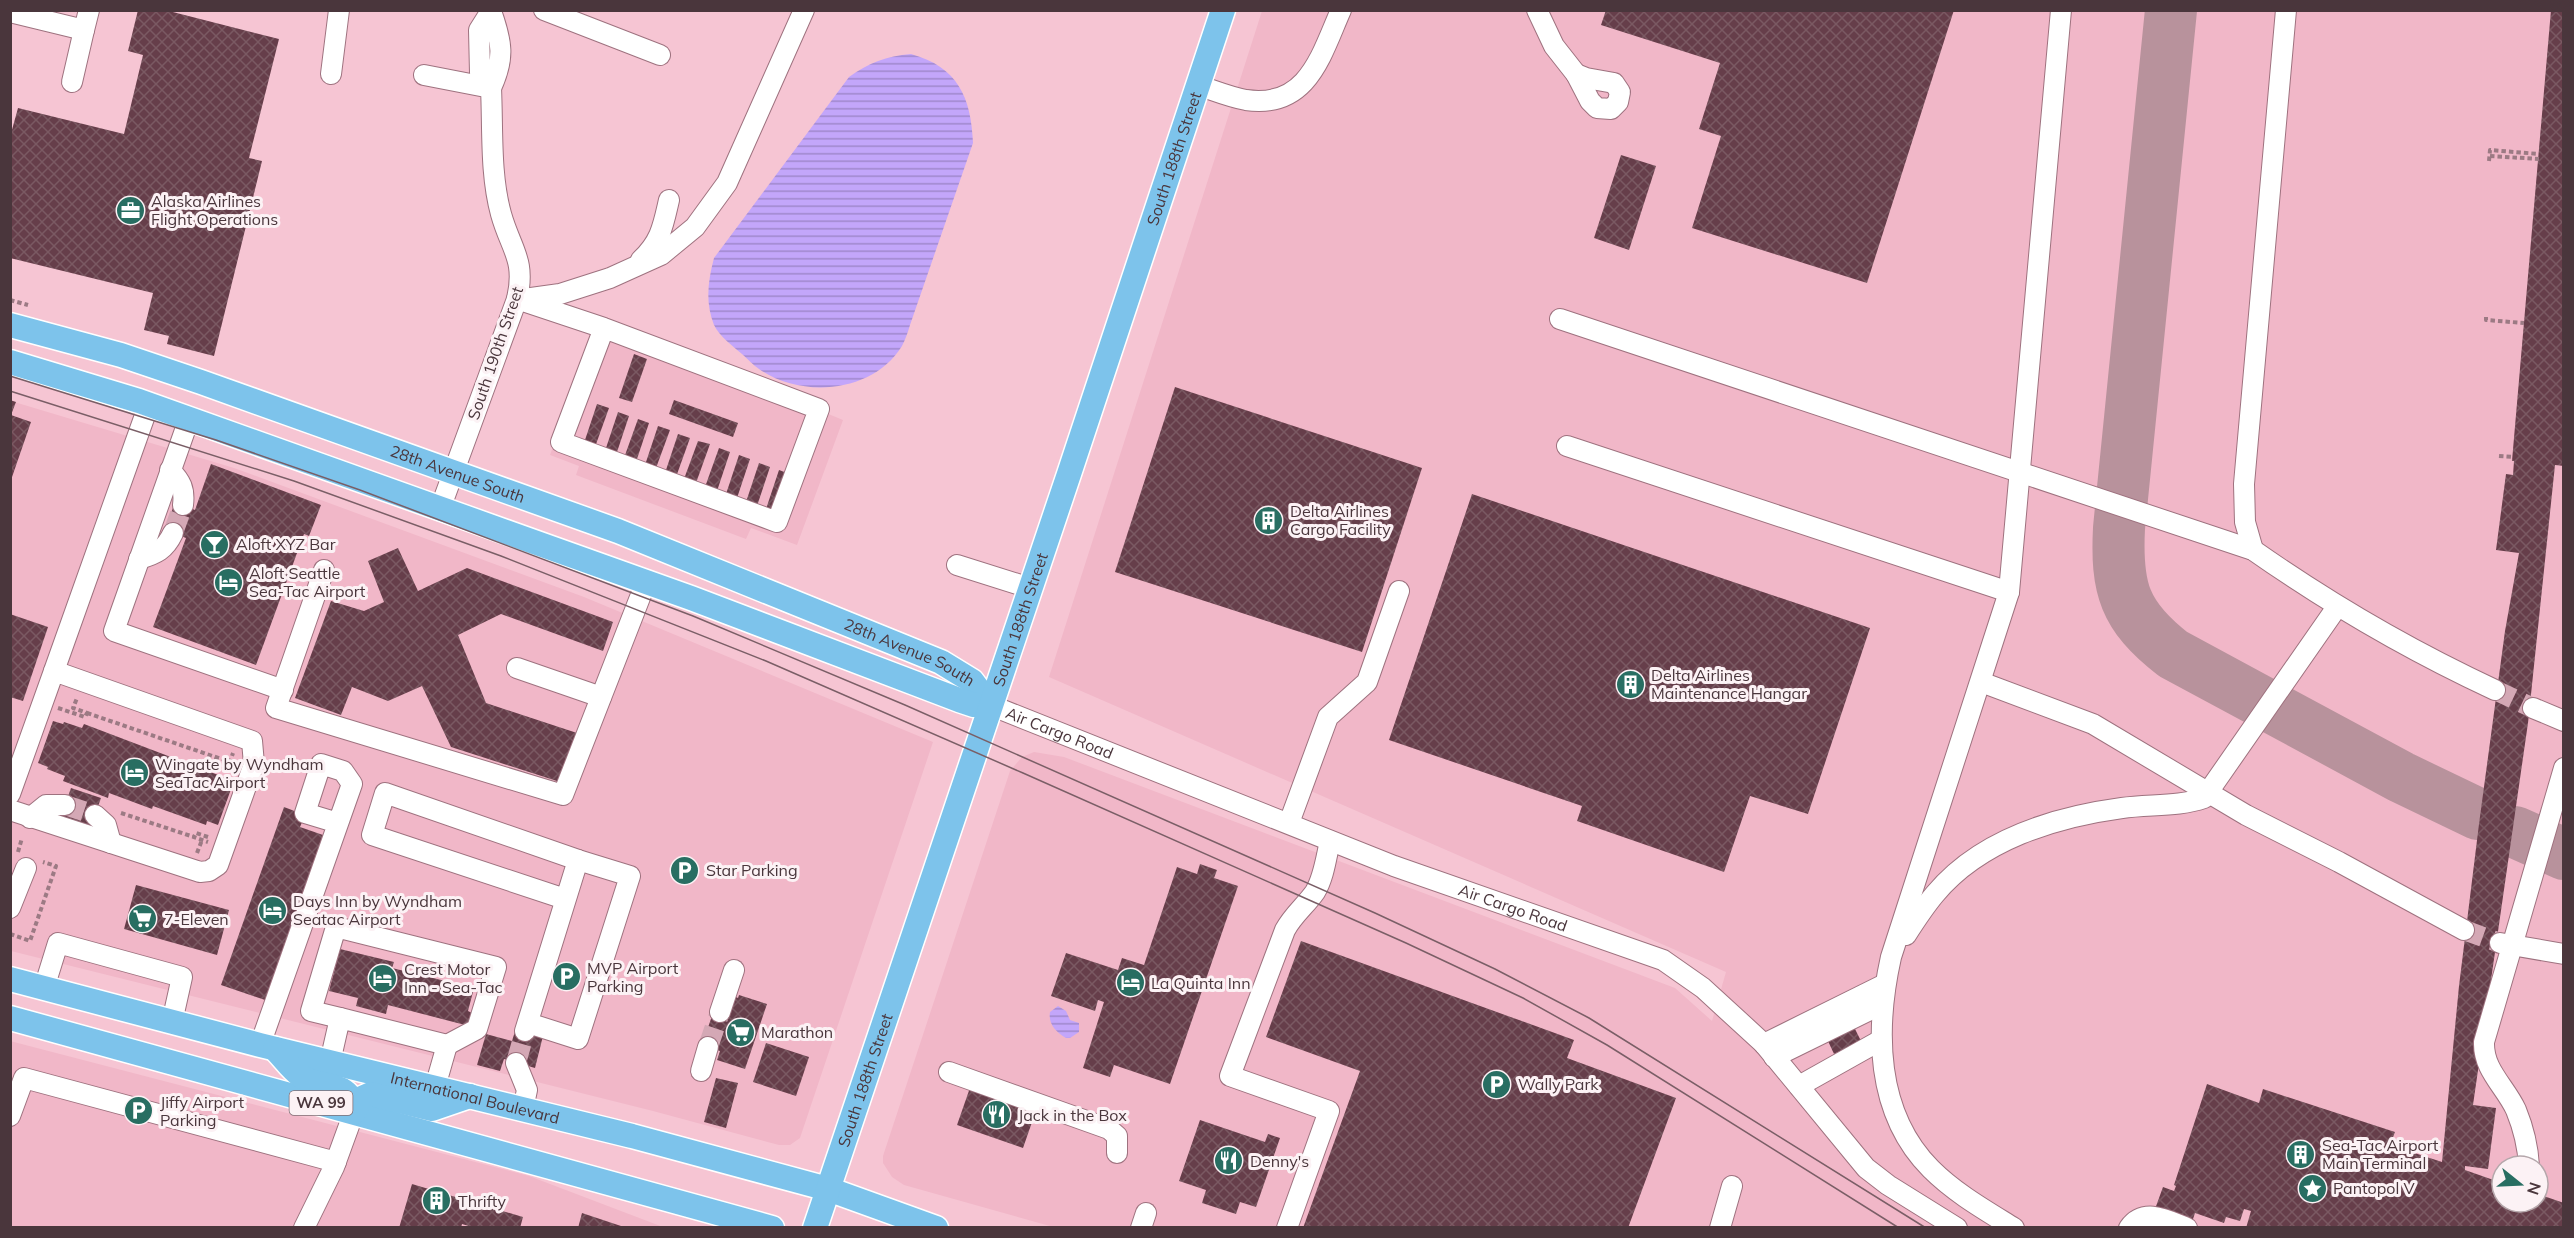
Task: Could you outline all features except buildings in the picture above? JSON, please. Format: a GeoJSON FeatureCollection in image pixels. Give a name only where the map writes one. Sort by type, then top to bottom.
{"type":"FeatureCollection","features":[{"type":"Feature","properties":{"kind":"main road","name":"South 188th Street"},"geometry":{"type":"LineString","coordinates":[[815,1227],[1223,10]]}},
{"type":"Feature","properties":{"kind":"main road","name":"28th Avenue South"},"geometry":{"type":"LineString","coordinates":[[10,325],[121,355],[201,382],[670,551],[942,662],[972,681],[990,705]]}},
{"type":"Feature","properties":{"kind":"main road","name":"28th Avenue South"},"geometry":{"type":"LineString","coordinates":[[10,362],[149,404],[646,582],[959,700],[974,705],[990,705]]}},
{"type":"Feature","properties":{"kind":"main road","name":"International Boulevard"},"geometry":{"type":"LineString","coordinates":[[10,979],[267,1047],[523,1109],[828,1189],[936,1227]]}},
{"type":"Feature","properties":{"kind":"main road","name":"WA 99"},"geometry":{"type":"LineString","coordinates":[[10,1018],[772,1227]]}},
{"type":"Feature","properties":{"kind":"main road"},"geometry":{"type":"LineString","coordinates":[[267,1047],[302,1077],[340,1088],[351,1099],[354,1112]]}},
{"type":"Feature","properties":{"kind":"main road"},"geometry":{"type":"LineString","coordinates":[[354,1112],[362,1098],[371,1094],[432,1109],[470,1096]]}},
{"type":"Feature","properties":{"kind":"street"},"geometry":{"type":"LineString","coordinates":[[72,82],[89,10]]}},
{"type":"Feature","properties":{"kind":"street"},"geometry":{"type":"LineString","coordinates":[[331,74],[339,10]]}},
{"type":"Feature","properties":{"kind":"street"},"geometry":{"type":"LineString","coordinates":[[544,10],[660,55]]}},
{"type":"Feature","properties":{"kind":"street"},"geometry":{"type":"LineString","coordinates":[[517,299],[560,294],[610,278],[661,255],[695,227],[727,183],[804,10]]}},
{"type":"Feature","properties":{"kind":"street"},"geometry":{"type":"LineString","coordinates":[[1197,85],[1249,100],[1269,99],[1292,93],[1311,75],[1341,10]]}},
{"type":"Feature","properties":{"kind":"street"},"geometry":{"type":"LineString","coordinates":[[1537,10],[1554,46],[1576,74]]}},
{"type":"Feature","properties":{"kind":"street"},"geometry":{"type":"LineString","coordinates":[[2014,1227],[1948,1184],[1918,1154],[1906,1137],[1889,1095],[1884,1073],[1881,1040],[1882,1004],[1899,932],[2009,592],[2061,10]]}},
{"type":"Feature","properties":{"kind":"street"},"geometry":{"type":"LineString","coordinates":[[2253,550],[2245,522],[2244,484],[2286,10]]}},
{"type":"Feature","properties":{"kind":"street"},"geometry":{"type":"LineString","coordinates":[[491,11],[479,30],[480,72],[491,88]]}},
{"type":"Feature","properties":{"kind":"street"},"geometry":{"type":"LineString","coordinates":[[10,12],[84,30]]}},
{"type":"Feature","properties":{"kind":"street"},"geometry":{"type":"LineString","coordinates":[[424,75],[491,88]]}},
{"type":"Feature","properties":{"kind":"street","name":"South 190th Street"},"geometry":{"type":"LineString","coordinates":[[440,509],[517,299],[521,282],[520,260],[501,214],[494,161],[491,88]]}},
{"type":"Feature","properties":{"kind":"street"},"geometry":{"type":"LineString","coordinates":[[632,268],[652,249],[662,234],[669,200]]}},
{"type":"Feature","properties":{"kind":"street"},"geometry":{"type":"LineString","coordinates":[[517,299],[604,328],[819,409],[777,522],[561,442],[604,328]]}},
{"type":"Feature","properties":{"kind":"street"},"geometry":{"type":"LineString","coordinates":[[1560,319],[2253,550],[2337,607],[2433,661],[2495,690]]}},
{"type":"Feature","properties":{"kind":"street"},"geometry":{"type":"LineString","coordinates":[[10,794],[149,404]]}},
{"type":"Feature","properties":{"kind":"street"},"geometry":{"type":"LineString","coordinates":[[189,419],[114,631],[283,690]]}},
{"type":"Feature","properties":{"kind":"street"},"geometry":{"type":"LineString","coordinates":[[1567,446],[2009,592]]}},
{"type":"Feature","properties":{"kind":"street"},"geometry":{"type":"LineString","coordinates":[[170,470],[180,480],[184,493],[183,505]]}},
{"type":"Feature","properties":{"kind":"street"},"geometry":{"type":"LineString","coordinates":[[139,559],[158,553],[167,545],[172,533]]}},
{"type":"Feature","properties":{"kind":"street"},"geometry":{"type":"LineString","coordinates":[[957,564],[1030,588]]}},
{"type":"Feature","properties":{"kind":"street"},"geometry":{"type":"LineString","coordinates":[[324,570],[276,708],[563,795],[646,582]]}},
{"type":"Feature","properties":{"kind":"street"},"geometry":{"type":"LineString","coordinates":[[1289,823],[1329,717],[1367,682],[1399,591]]}},
{"type":"Feature","properties":{"kind":"street"},"geometry":{"type":"LineString","coordinates":[[1769,1051],[1886,981],[1905,935],[1930,899],[1958,872],[1982,854],[2017,836],[2074,817],[2125,807],[2200,800],[2210,793],[2337,607]]}},
{"type":"Feature","properties":{"kind":"street"},"geometry":{"type":"LineString","coordinates":[[517,668],[601,697]]}},
{"type":"Feature","properties":{"kind":"street"},"geometry":{"type":"LineString","coordinates":[[10,810],[200,872],[209,871],[218,865],[254,764],[252,741],[54,671]]}},
{"type":"Feature","properties":{"kind":"street"},"geometry":{"type":"LineString","coordinates":[[1981,682],[2093,724],[2246,815],[2339,862],[2464,930]]}},
{"type":"Feature","properties":{"kind":"street","name":"Air Cargo Road"},"geometry":{"type":"LineString","coordinates":[[990,705],[1426,878],[1663,960],[1703,988],[1769,1051],[1866,1168],[1888,1185],[1957,1227]]}},
{"type":"Feature","properties":{"kind":"street"},"geometry":{"type":"LineString","coordinates":[[2533,708],[2564,721]]}},
{"type":"Feature","properties":{"kind":"street"},"geometry":{"type":"LineString","coordinates":[[2527,1154],[2516,1110],[2490,1068],[2484,1049],[2505,944],[2564,768]]}},
{"type":"Feature","properties":{"kind":"street"},"geometry":{"type":"LineString","coordinates":[[565,899],[372,835],[385,793],[630,876],[578,1039],[526,1027],[578,860]]}},
{"type":"Feature","properties":{"kind":"street"},"geometry":{"type":"LineString","coordinates":[[30,818],[46,805],[65,805]]}},
{"type":"Feature","properties":{"kind":"street"},"geometry":{"type":"LineString","coordinates":[[95,815],[106,825],[111,843]]}},
{"type":"Feature","properties":{"kind":"street"},"geometry":{"type":"LineString","coordinates":[[267,1047],[338,824]]}},
{"type":"Feature","properties":{"kind":"street"},"geometry":{"type":"LineString","coordinates":[[1287,1227],[1329,1111],[1230,1076],[1290,920],[1319,884],[1330,841]]}},
{"type":"Feature","properties":{"kind":"street"},"geometry":{"type":"LineString","coordinates":[[10,908],[26,868]]}},
{"type":"Feature","properties":{"kind":"street"},"geometry":{"type":"LineString","coordinates":[[336,927],[496,967],[477,1029],[447,1045],[311,1011],[336,927]]}},
{"type":"Feature","properties":{"kind":"street"},"geometry":{"type":"LineString","coordinates":[[44,988],[58,943],[182,978],[172,1022]]}},
{"type":"Feature","properties":{"kind":"street"},"geometry":{"type":"LineString","coordinates":[[2505,944],[2564,954]]}},
{"type":"Feature","properties":{"kind":"street"},"geometry":{"type":"LineString","coordinates":[[720,1012],[734,970]]}},
{"type":"Feature","properties":{"kind":"street"},"geometry":{"type":"LineString","coordinates":[[1769,1051],[1882,1004]]}},
{"type":"Feature","properties":{"kind":"street"},"geometry":{"type":"LineString","coordinates":[[330,1062],[340,1018]]}},
{"type":"Feature","properties":{"kind":"street"},"geometry":{"type":"LineString","coordinates":[[1799,1086],[1881,1040]]}},
{"type":"Feature","properties":{"kind":"street"},"geometry":{"type":"LineString","coordinates":[[435,1088],[447,1045]]}},
{"type":"Feature","properties":{"kind":"street"},"geometry":{"type":"LineString","coordinates":[[700,1071],[708,1047]]}},
{"type":"Feature","properties":{"kind":"street"},"geometry":{"type":"LineString","coordinates":[[516,1062],[527,1090],[523,1109]]}},
{"type":"Feature","properties":{"kind":"street"},"geometry":{"type":"LineString","coordinates":[[949,1072],[1109,1129],[1117,1137],[1117,1153]]}},
{"type":"Feature","properties":{"kind":"street"},"geometry":{"type":"LineString","coordinates":[[10,1116],[24,1078],[336,1162]]}},
{"type":"Feature","properties":{"kind":"street"},"geometry":{"type":"LineString","coordinates":[[304,1227],[336,1162],[354,1112]]}},
{"type":"Feature","properties":{"kind":"street"},"geometry":{"type":"LineString","coordinates":[[1720,1227],[1732,1186]]}},
{"type":"Feature","properties":{"kind":"street"},"geometry":{"type":"LineString","coordinates":[[2129,1227],[2138,1218],[2147,1216],[2160,1217],[2187,1227]]}},
{"type":"Feature","properties":{"kind":"path"},"geometry":{"type":"LineString","coordinates":[[2539,154],[2490,150],[2490,158],[2539,159]]}},
{"type":"Feature","properties":{"kind":"path"},"geometry":{"type":"LineString","coordinates":[[2486,320],[2524,323]]}},
{"type":"Feature","properties":{"kind":"path"},"geometry":{"type":"LineString","coordinates":[[2499,456],[2513,457]]}},
{"type":"Feature","properties":{"kind":"path"},"geometry":{"type":"LineString","coordinates":[[83,681],[73,708],[87,713],[230,762],[238,736]]}},
{"type":"Feature","properties":{"kind":"path"},"geometry":{"type":"LineString","coordinates":[[53,718],[57,707],[86,717],[87,713]]}},
{"type":"Feature","properties":{"kind":"shaded area"},"geometry":{"type":"Polygon","coordinates":[[[1262,11],[2563,11],[2563,1227],[1057,1228],[904,1185],[892,1177],[883,1163],[883,1156],[1010,771],[1022,757],[1034,752],[1064,757],[1675,988],[1712,1021],[1726,972],[1049,677],[1262,11]]]}},
{"type":"Feature","properties":{"kind":"shaded area"},"geometry":{"type":"Polygon","coordinates":[[[911,54],[940,67],[959,86],[969,112],[973,143],[905,339],[889,362],[873,374],[855,382],[815,387],[795,385],[776,379],[755,366],[716,329],[709,308],[708,292],[714,258],[849,77],[878,61],[911,54]]]}},
{"type":"Feature","properties":{"kind":"shaded area"},"geometry":{"type":"Polygon","coordinates":[[[600,320],[843,420],[797,545],[751,528],[746,539],[576,475],[579,466],[550,455],[600,320]]]}},
{"type":"Feature","properties":{"kind":"shaded area"},"geometry":{"type":"Polygon","coordinates":[[[11,401],[234,468],[584,597],[933,742],[800,1138],[790,1145],[779,1145],[653,1111],[11,951],[11,401]]]}},
{"type":"Feature","properties":{"kind":"shaded area"},"geometry":{"type":"Polygon","coordinates":[[[1058,1006],[1066,1011],[1070,1020],[1079,1023],[1079,1032],[1070,1038],[1059,1033],[1052,1024],[1050,1012],[1058,1006]]]}},
{"type":"Feature","properties":{"kind":"shaded area","name":"Jiffy Airport Parking"},"geometry":{"type":"Polygon","coordinates":[[[10,1041],[529,1176],[663,1227],[11,1227],[10,1041]]]}},
{"type":"Feature","properties":{"kind":"taxiway"},"geometry":{"type":"LineString","coordinates":[[2171,10],[2119,528],[2119,568],[2126,599],[2143,627],[2173,654],[2401,777],[2478,814]]}},
{"type":"Feature","properties":{"kind":"taxiway"},"geometry":{"type":"LineString","coordinates":[[2515,832],[2564,854]]}},
{"type":"Feature","properties":{"kind":"tunnel"},"geometry":{"type":"LineString","coordinates":[[173,533],[183,505]]}},
{"type":"Feature","properties":{"kind":"tunnel"},"geometry":{"type":"LineString","coordinates":[[2495,690],[2533,708]]}},
{"type":"Feature","properties":{"kind":"tunnel"},"geometry":{"type":"LineString","coordinates":[[65,805],[95,815]]}},
{"type":"Feature","properties":{"kind":"tunnel"},"geometry":{"type":"LineString","coordinates":[[2464,930],[2500,943]]}},
{"type":"Feature","properties":{"kind":"tunnel"},"geometry":{"type":"LineString","coordinates":[[708,1047],[720,1012]]}},
{"type":"Feature","properties":{"kind":"tunnel"},"geometry":{"type":"LineString","coordinates":[[516,1063],[525,1031]]}},
{"type":"Feature","properties":{"kind":"tram line"},"geometry":{"type":"LineString","coordinates":[[10,376],[216,440],[360,490],[693,616],[905,705],[1375,913],[1495,969],[1589,1018],[1926,1228]]}},
{"type":"Feature","properties":{"kind":"tram line"},"geometry":{"type":"LineString","coordinates":[[10,391],[294,481],[501,556],[766,661],[1023,773],[1406,943],[1523,998],[1607,1045],[1899,1228]]}},
{"type":"Feature","properties":{"kind":"place","name":"Alaska Airlines Flight Operations"},"geometry":{"type":"Point","coordinates":[130,210]}},
{"type":"Feature","properties":{"kind":"place","name":"Delta Airlines Cargo Facility"},"geometry":{"type":"Point","coordinates":[1269,520]}},
{"type":"Feature","properties":{"kind":"place","name":"Aloft XYZ Bar"},"geometry":{"type":"Point","coordinates":[215,544]}},
{"type":"Feature","properties":{"kind":"place","name":"Aloft Seattle Sea-Tac Airport"},"geometry":{"type":"Point","coordinates":[228,582]}},
{"type":"Feature","properties":{"kind":"place","name":"Delta Airlines Maintenance Hangar"},"geometry":{"type":"Point","coordinates":[1630,684]}},
{"type":"Feature","properties":{"kind":"place","name":"Wingate by Wyndham SeaTac Airport"},"geometry":{"type":"Point","coordinates":[134,773]}},
{"type":"Feature","properties":{"kind":"place","name":"Star Parking"},"geometry":{"type":"Point","coordinates":[685,870]}},
{"type":"Feature","properties":{"kind":"place","name":"Days Inn by Wyndham Seatac Airport"},"geometry":{"type":"Point","coordinates":[272,910]}},
{"type":"Feature","properties":{"kind":"place","name":"7-Eleven"},"geometry":{"type":"Point","coordinates":[143,919]}},
{"type":"Feature","properties":{"kind":"place","name":"MVP Airport Parking"},"geometry":{"type":"Point","coordinates":[566,977]}},
{"type":"Feature","properties":{"kind":"place","name":"Crest Motor Inn - Sea-Tac"},"geometry":{"type":"Point","coordinates":[383,978]}},
{"type":"Feature","properties":{"kind":"place","name":"La Quinta Inn"},"geometry":{"type":"Point","coordinates":[1130,983]}},
{"type":"Feature","properties":{"kind":"place","name":"Marathon"},"geometry":{"type":"Point","coordinates":[740,1032]}},
{"type":"Feature","properties":{"kind":"place","name":"Wally Park"},"geometry":{"type":"Point","coordinates":[1497,1084]}},
{"type":"Feature","properties":{"kind":"place","name":"Jiffy Airport Parking"},"geometry":{"type":"Point","coordinates":[139,1111]}},
{"type":"Feature","properties":{"kind":"place","name":"Jack in the Box"},"geometry":{"type":"Point","coordinates":[997,1115]}},
{"type":"Feature","properties":{"kind":"place","name":"Sea-Tac Airport Main Terminal"},"geometry":{"type":"Point","coordinates":[2301,1154]}},
{"type":"Feature","properties":{"kind":"place","name":"Denny's"},"geometry":{"type":"Point","coordinates":[1229,1161]}},
{"type":"Feature","properties":{"kind":"place","name":"Pantopol V"},"geometry":{"type":"Point","coordinates":[2312,1188]}},
{"type":"Feature","properties":{"kind":"place","name":"Thrifty"},"geometry":{"type":"Point","coordinates":[437,1201]}}]}
